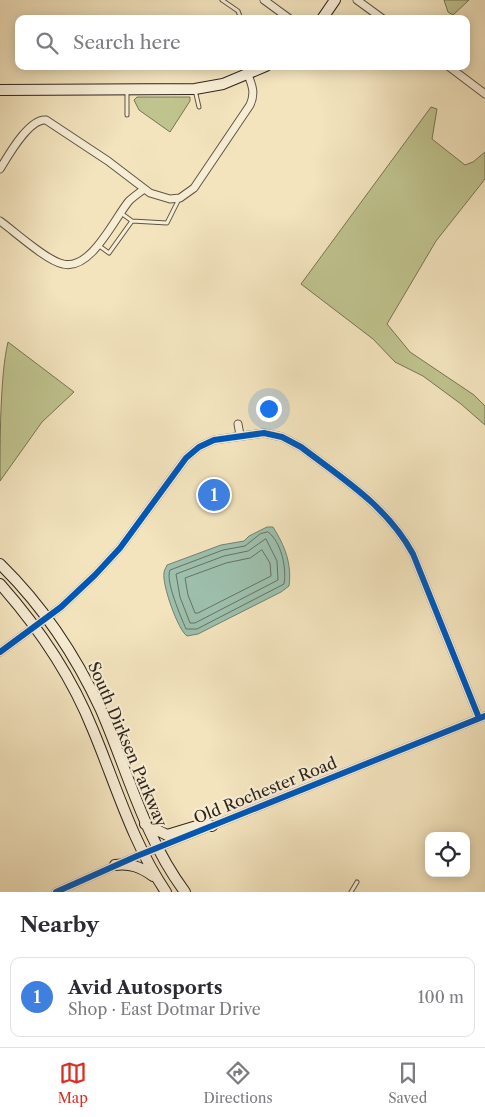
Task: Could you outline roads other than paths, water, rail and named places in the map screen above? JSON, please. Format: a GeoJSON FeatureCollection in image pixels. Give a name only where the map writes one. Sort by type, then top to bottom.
{"type":"FeatureCollection","features":[{"type":"Feature","properties":{"kind":"main road"},"geometry":{"type":"LineString","coordinates":[[325,15],[335,0]]}},
{"type":"Feature","properties":{"kind":"main road"},"geometry":{"type":"LineString","coordinates":[[0,90],[195,89],[224,84],[248,76],[259,70]]}},
{"type":"Feature","properties":{"kind":"main road","name":"South Dirksen Parkway"},"geometry":{"type":"LineString","coordinates":[[0,564],[31,597],[47,618],[86,680],[108,727],[156,848],[185,892]]}},
{"type":"Feature","properties":{"kind":"main road","name":"South Dirksen Parkway"},"geometry":{"type":"LineString","coordinates":[[0,584],[36,626],[57,658],[80,700],[143,854],[166,892]]}},
{"type":"Feature","properties":{"kind":"main road"},"geometry":{"type":"LineString","coordinates":[[145,824],[167,835],[200,825],[212,826]]}},
{"type":"Feature","properties":{"kind":"main road"},"geometry":{"type":"LineString","coordinates":[[115,865],[128,864],[139,867],[158,880]]}},
{"type":"Feature","properties":{"kind":"street"},"geometry":{"type":"LineString","coordinates":[[264,0],[285,15]]}},
{"type":"Feature","properties":{"kind":"street"},"geometry":{"type":"LineString","coordinates":[[357,0],[378,15]]}},
{"type":"Feature","properties":{"kind":"street"},"geometry":{"type":"LineString","coordinates":[[453,70],[485,94]]}},
{"type":"Feature","properties":{"kind":"street"},"geometry":{"type":"LineString","coordinates":[[0,169],[23,135],[42,120],[62,129],[144,189],[162,197],[180,198],[194,188],[250,105],[254,97],[254,89],[248,76]]}},
{"type":"Feature","properties":{"kind":"street"},"geometry":{"type":"LineString","coordinates":[[0,221],[53,260],[70,264],[83,260],[98,245],[130,199],[144,189]]}},
{"type":"Feature","properties":{"kind":"street"},"geometry":{"type":"LineString","coordinates":[[238,424],[240,435]]}},
{"type":"Feature","properties":{"kind":"street"},"geometry":{"type":"LineString","coordinates":[[0,652],[47,618],[95,575],[120,548],[192,452],[214,440],[264,433],[291,440],[374,503],[391,520],[413,554],[482,717]]}},
{"type":"Feature","properties":{"kind":"street","name":"Old Rochester Road"},"geometry":{"type":"LineString","coordinates":[[56,892],[156,848],[482,717]]}},
{"type":"Feature","properties":{"kind":"lane"},"geometry":{"type":"LineString","coordinates":[[222,0],[238,11],[240,15]]}},
{"type":"Feature","properties":{"kind":"lane"},"geometry":{"type":"LineString","coordinates":[[195,89],[199,107]]}},
{"type":"Feature","properties":{"kind":"lane"},"geometry":{"type":"LineString","coordinates":[[127,90],[127,116]]}},
{"type":"Feature","properties":{"kind":"lane"},"geometry":{"type":"LineString","coordinates":[[120,213],[132,221],[167,224],[180,198]]}},
{"type":"Feature","properties":{"kind":"lane"},"geometry":{"type":"LineString","coordinates":[[98,245],[109,252],[132,221]]}},
{"type":"Feature","properties":{"kind":"lane"},"geometry":{"type":"LineString","coordinates":[[351,892],[357,882]]}},
{"type":"Feature","properties":{"kind":"water"},"geometry":{"type":"Polygon","coordinates":[[[267,527],[273,527],[284,548],[289,570],[289,586],[281,592],[198,634],[187,636],[175,617],[165,587],[164,572],[167,565],[221,545],[244,541],[249,536],[267,527]]]}},
{"type":"Feature","properties":{"kind":"place","name":"Avid Autosports"},"geometry":{"type":"Point","coordinates":[214,495]}}]}
